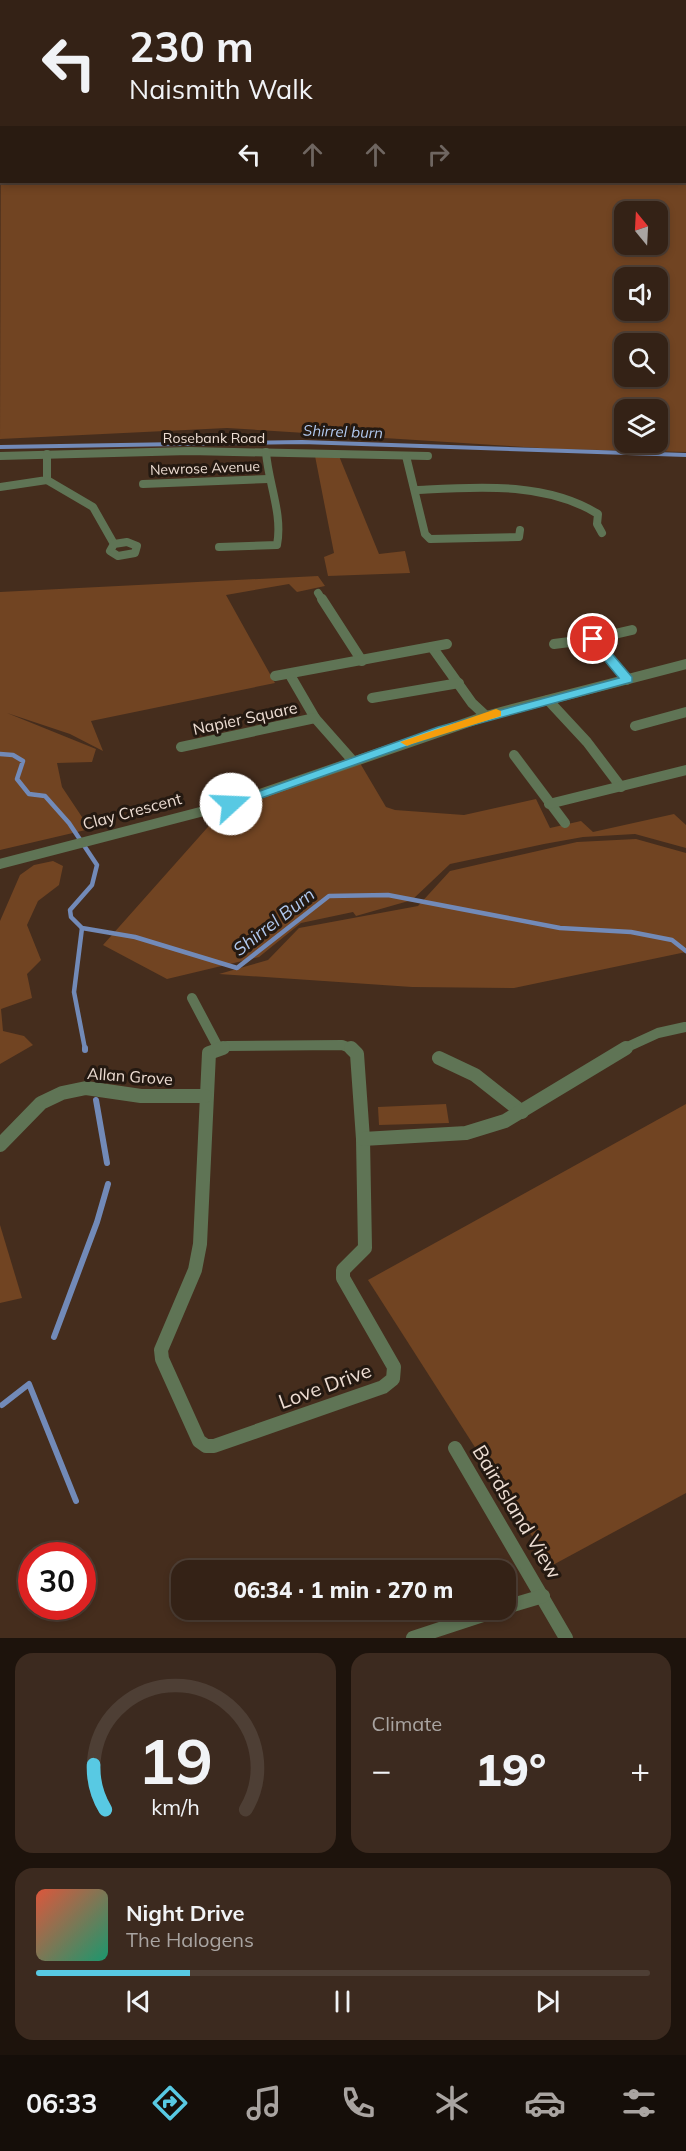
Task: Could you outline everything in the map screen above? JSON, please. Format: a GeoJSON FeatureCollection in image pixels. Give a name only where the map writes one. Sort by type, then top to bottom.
{"type":"FeatureCollection","features":[{"type":"Feature","properties":{"kind":"street","name":"Rosebank Road"},"geometry":{"type":"LineString","coordinates":[[0,456],[120,451],[428,456]]}},
{"type":"Feature","properties":{"kind":"street"},"geometry":{"type":"LineString","coordinates":[[219,547],[277,545],[274,487],[268,479],[266,452]]}},
{"type":"Feature","properties":{"kind":"street"},"geometry":{"type":"LineString","coordinates":[[47,454],[47,480]]}},
{"type":"Feature","properties":{"kind":"street"},"geometry":{"type":"LineString","coordinates":[[406,456],[425,534],[430,539],[519,537],[520,530]]}},
{"type":"Feature","properties":{"kind":"street","name":"Newrose Avenue"},"geometry":{"type":"LineString","coordinates":[[143,484],[268,479]]}},
{"type":"Feature","properties":{"kind":"street"},"geometry":{"type":"LineString","coordinates":[[0,487],[47,480],[91,504],[102,521],[108,539],[114,544]]}},
{"type":"Feature","properties":{"kind":"street"},"geometry":{"type":"LineString","coordinates":[[416,490],[502,488],[561,498],[592,509],[598,514],[597,524],[602,533]]}},
{"type":"Feature","properties":{"kind":"street"},"geometry":{"type":"LineString","coordinates":[[318,593],[362,660]]}},
{"type":"Feature","properties":{"kind":"street"},"geometry":{"type":"LineString","coordinates":[[554,644],[593,639],[632,630]]}},
{"type":"Feature","properties":{"kind":"street"},"geometry":{"type":"LineString","coordinates":[[593,639],[627,680]]}},
{"type":"Feature","properties":{"kind":"street","name":"Napier Square"},"geometry":{"type":"LineString","coordinates":[[275,676],[447,644]]}},
{"type":"Feature","properties":{"kind":"street"},"geometry":{"type":"LineString","coordinates":[[432,647],[472,703],[486,716]]}},
{"type":"Feature","properties":{"kind":"street","name":"Clay Crescent"},"geometry":{"type":"LineString","coordinates":[[0,864],[231,804],[486,716],[686,664]]}},
{"type":"Feature","properties":{"kind":"street","name":"Napier Square"},"geometry":{"type":"LineString","coordinates":[[290,675],[315,718],[353,760]]}},
{"type":"Feature","properties":{"kind":"street"},"geometry":{"type":"LineString","coordinates":[[372,698],[459,683]]}},
{"type":"Feature","properties":{"kind":"street"},"geometry":{"type":"LineString","coordinates":[[548,700],[587,742],[621,787]]}},
{"type":"Feature","properties":{"kind":"street"},"geometry":{"type":"LineString","coordinates":[[635,726],[686,712]]}},
{"type":"Feature","properties":{"kind":"street","name":"Napier Square"},"geometry":{"type":"LineString","coordinates":[[181,747],[315,718]]}},
{"type":"Feature","properties":{"kind":"street"},"geometry":{"type":"LineString","coordinates":[[514,755],[565,823]]}},
{"type":"Feature","properties":{"kind":"street"},"geometry":{"type":"LineString","coordinates":[[549,804],[686,770]]}},
{"type":"Feature","properties":{"kind":"street"},"geometry":{"type":"LineString","coordinates":[[192,998],[219,1049]]}},
{"type":"Feature","properties":{"kind":"street"},"geometry":{"type":"LineString","coordinates":[[363,1139],[466,1133],[505,1121],[610,1055],[658,1033],[686,1027]]}},
{"type":"Feature","properties":{"kind":"street","name":"Love Drive"},"geometry":{"type":"LineString","coordinates":[[342,1045],[352,1048],[357,1054],[363,1139],[365,1248],[344,1270],[343,1278],[394,1367],[393,1379],[384,1388],[214,1446],[206,1446],[199,1441],[162,1359],[161,1350],[195,1270],[200,1244],[205,1168],[205,1096],[209,1053],[219,1049],[227,1046],[342,1045]]}},
{"type":"Feature","properties":{"kind":"street"},"geometry":{"type":"LineString","coordinates":[[439,1058],[475,1075],[522,1112]]}},
{"type":"Feature","properties":{"kind":"street","name":"Allan Grove"},"geometry":{"type":"LineString","coordinates":[[0,1144],[41,1104],[62,1093],[86,1088],[141,1096],[205,1096]]}},
{"type":"Feature","properties":{"kind":"street","name":"Bairdsland View"},"geometry":{"type":"LineString","coordinates":[[455,1448],[566,1638]]}},
{"type":"Feature","properties":{"kind":"street","name":"Bairdsland View"},"geometry":{"type":"LineString","coordinates":[[516,1604],[543,1596]]}},
{"type":"Feature","properties":{"kind":"street"},"geometry":{"type":"LineString","coordinates":[[413,1638],[468,1620]]}},
{"type":"Feature","properties":{"kind":"shaded area"},"geometry":{"type":"Polygon","coordinates":[[[1,183],[686,183],[686,452],[668,452],[668,399],[614,399],[614,450],[556,449],[227,428],[0,439],[1,183]]]}},
{"type":"Feature","properties":{"kind":"shaded area"},"geometry":{"type":"Polygon","coordinates":[[[315,456],[339,456],[379,554],[405,551],[410,573],[328,576],[324,557],[334,553],[315,456]]]}},
{"type":"Feature","properties":{"kind":"shaded area"},"geometry":{"type":"Polygon","coordinates":[[[318,576],[325,586],[297,592],[289,584],[226,595],[275,683],[91,721],[103,751],[70,734],[7,713],[96,749],[92,762],[57,763],[62,787],[90,829],[0,850],[0,592],[318,576]]]}},
{"type":"Feature","properties":{"kind":"shaded area"},"geometry":{"type":"Polygon","coordinates":[[[357,758],[386,807],[395,810],[464,815],[536,799],[550,828],[581,821],[593,832],[674,814],[686,825],[686,848],[635,834],[583,837],[450,864],[412,900],[356,916],[353,912],[301,923],[259,957],[167,979],[103,945],[231,801],[357,758]]]}},
{"type":"Feature","properties":{"kind":"shaded area"},"geometry":{"type":"Polygon","coordinates":[[[636,839],[686,853],[686,952],[514,988],[412,987],[219,974],[268,960],[299,928],[418,906],[450,871],[577,842],[636,839]]]}},
{"type":"Feature","properties":{"kind":"shaded area"},"geometry":{"type":"Polygon","coordinates":[[[53,861],[63,866],[59,885],[38,901],[27,925],[41,960],[27,974],[32,998],[1,1009],[3,1031],[24,1036],[33,1045],[0,1064],[0,921],[20,875],[34,865],[53,861]]]}},
{"type":"Feature","properties":{"kind":"shaded area"},"geometry":{"type":"Polygon","coordinates":[[[446,1104],[449,1123],[379,1125],[378,1107],[446,1104]]]}},
{"type":"Feature","properties":{"kind":"shaded area"},"geometry":{"type":"Polygon","coordinates":[[[686,1104],[686,1493],[551,1566],[368,1280],[686,1104]]]}},
{"type":"Feature","properties":{"kind":"shaded area"},"geometry":{"type":"Polygon","coordinates":[[[0,1225],[22,1298],[0,1303],[0,1225]]]}},
{"type":"Feature","properties":{"kind":"waterway","name":"Shirrel burn"},"geometry":{"type":"LineString","coordinates":[[0,447],[302,442],[686,455]]}},
{"type":"Feature","properties":{"kind":"waterway","name":"Shirrel Burn"},"geometry":{"type":"LineString","coordinates":[[0,754],[13,755],[23,761],[17,779],[29,794],[45,796],[69,823],[97,865],[92,885],[70,910],[71,917],[82,928]]}},
{"type":"Feature","properties":{"kind":"waterway","name":"Shirrel Burn"},"geometry":{"type":"LineString","coordinates":[[82,928],[135,937],[237,968],[329,896],[388,895],[560,928],[631,932],[672,940],[686,951]]}},
{"type":"Feature","properties":{"kind":"waterway"},"geometry":{"type":"LineString","coordinates":[[82,928],[74,992],[85,1049]]}},
{"type":"Feature","properties":{"kind":"waterway"},"geometry":{"type":"LineString","coordinates":[[96,1100],[107,1163]]}},
{"type":"Feature","properties":{"kind":"waterway"},"geometry":{"type":"LineString","coordinates":[[54,1337],[97,1222],[108,1184]]}},
{"type":"Feature","properties":{"kind":"waterway"},"geometry":{"type":"LineString","coordinates":[[2,1405],[29,1384],[76,1501]]}},
{"type":"Feature","properties":{"kind":"slow traffic"},"geometry":{"type":"LineString","coordinates":[[407,742],[496,713]]}},
{"type":"Feature","properties":{"kind":"route"},"geometry":{"type":"LineString","coordinates":[[231,804],[486,716],[627,680],[593,639]]}}]}
